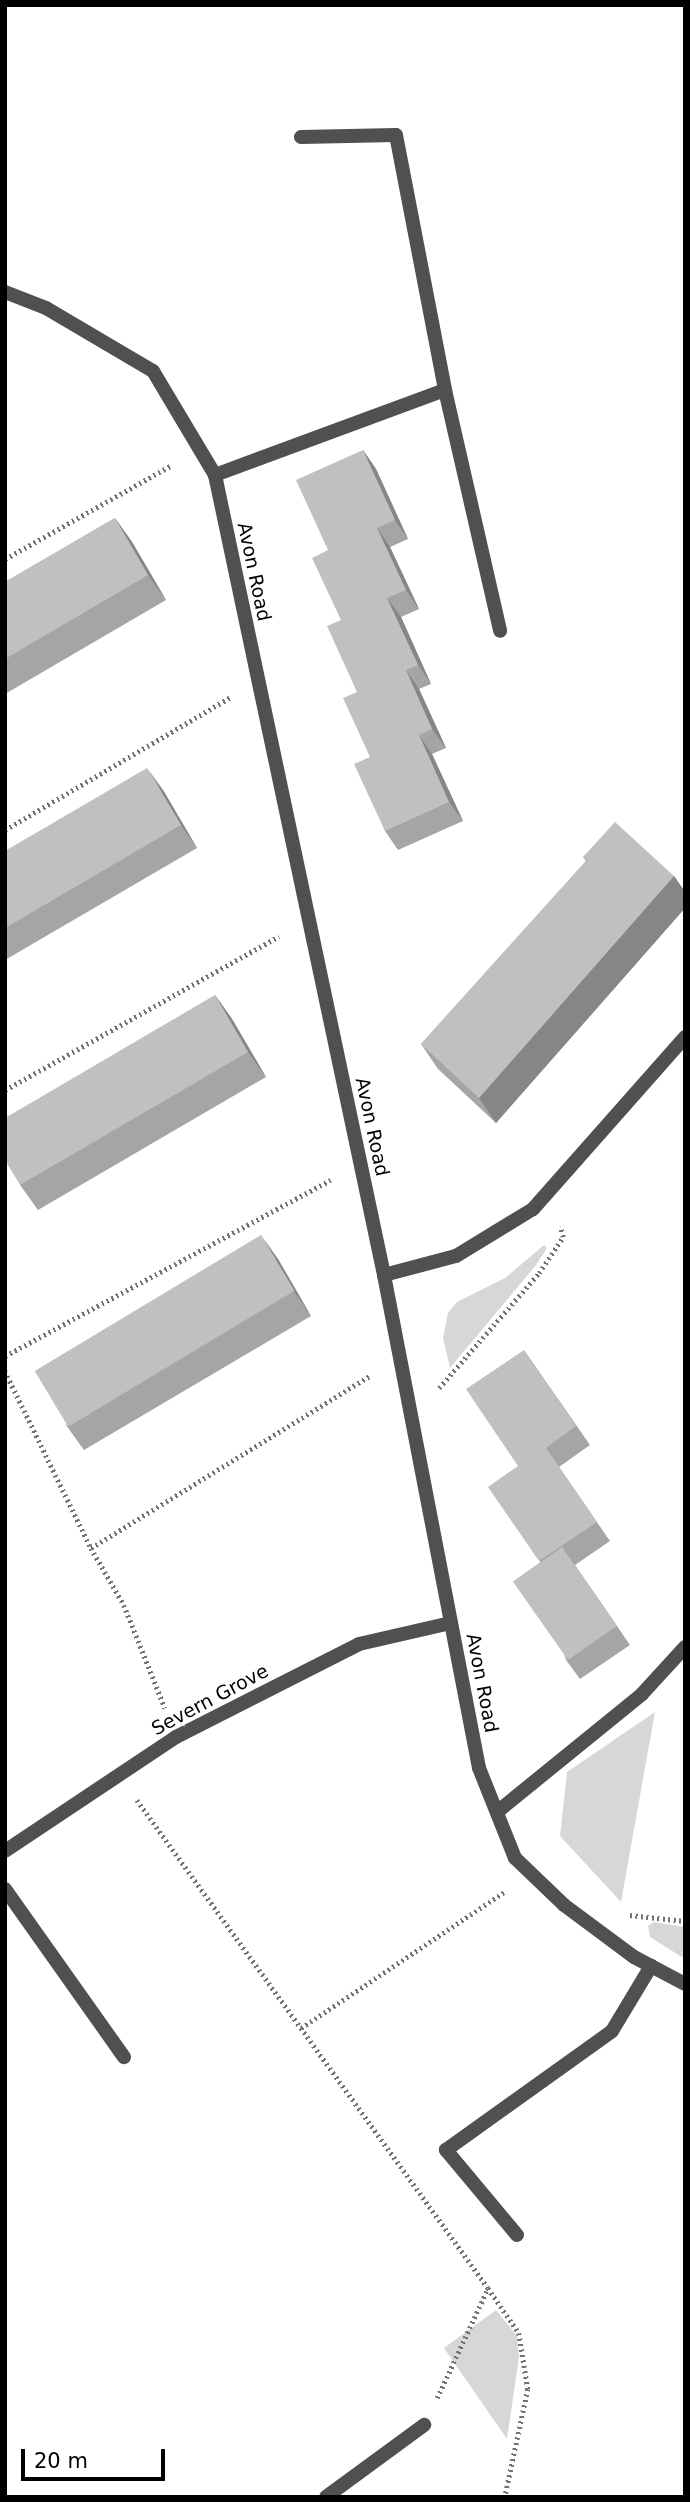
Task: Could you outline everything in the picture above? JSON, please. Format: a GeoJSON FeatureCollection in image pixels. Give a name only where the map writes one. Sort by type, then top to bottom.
{"type":"FeatureCollection","features":[{"type":"Feature","properties":{"kind":"street"},"geometry":{"type":"LineString","coordinates":[[301,137],[396,135],[445,390],[500,631]]}},
{"type":"Feature","properties":{"kind":"street","name":"Avon Road"},"geometry":{"type":"LineString","coordinates":[[5,292],[46,308],[153,371],[215,475],[384,1275],[479,1768],[515,1858],[564,1905],[651,1966],[685,1984]]}},
{"type":"Feature","properties":{"kind":"street"},"geometry":{"type":"LineString","coordinates":[[215,475],[445,390]]}},
{"type":"Feature","properties":{"kind":"street"},"geometry":{"type":"LineString","coordinates":[[384,1275],[456,1256],[533,1209],[685,1037]]}},
{"type":"Feature","properties":{"kind":"street","name":"Severn Grove"},"geometry":{"type":"LineString","coordinates":[[5,1851],[176,1737],[359,1644],[451,1623]]}},
{"type":"Feature","properties":{"kind":"street"},"geometry":{"type":"LineString","coordinates":[[497,1812],[642,1694],[685,1647]]}},
{"type":"Feature","properties":{"kind":"street"},"geometry":{"type":"LineString","coordinates":[[5,1889],[124,2057]]}},
{"type":"Feature","properties":{"kind":"street"},"geometry":{"type":"LineString","coordinates":[[517,2235],[446,2150],[611,2031],[651,1966]]}},
{"type":"Feature","properties":{"kind":"street"},"geometry":{"type":"LineString","coordinates":[[326,2497],[424,2425]]}},
{"type":"Feature","properties":{"kind":"path"},"geometry":{"type":"LineString","coordinates":[[5,559],[200,449]]}},
{"type":"Feature","properties":{"kind":"path"},"geometry":{"type":"LineString","coordinates":[[5,830],[257,682]]}},
{"type":"Feature","properties":{"kind":"path"},"geometry":{"type":"LineString","coordinates":[[5,1090],[308,920]]}},
{"type":"Feature","properties":{"kind":"path"},"geometry":{"type":"LineString","coordinates":[[5,1356],[360,1164]]}},
{"type":"Feature","properties":{"kind":"path"},"geometry":{"type":"LineString","coordinates":[[411,1416],[473,1352],[564,1237],[547,1192]]}},
{"type":"Feature","properties":{"kind":"path"},"geometry":{"type":"LineString","coordinates":[[91,1548],[400,1358]]}},
{"type":"Feature","properties":{"kind":"path"},"geometry":{"type":"LineString","coordinates":[[5,1371],[91,1548],[124,1605],[176,1737]]}},
{"type":"Feature","properties":{"kind":"path"},"geometry":{"type":"LineString","coordinates":[[119,1775],[519,2333],[528,2389],[505,2497]]}},
{"type":"Feature","properties":{"kind":"path"},"geometry":{"type":"LineString","coordinates":[[301,2028],[531,1874]]}},
{"type":"Feature","properties":{"kind":"path"},"geometry":{"type":"LineString","coordinates":[[424,2425],[488,2288]]}},
{"type":"Feature","properties":{"kind":"shaded area"},"geometry":{"type":"Polygon","coordinates":[[[544,1245],[547,1248],[536,1265],[450,1368],[443,1338],[448,1313],[457,1302],[505,1278],[544,1245]]]}},
{"type":"Feature","properties":{"kind":"shaded area"},"geometry":{"type":"Polygon","coordinates":[[[655,1712],[621,1902],[560,1836],[567,1772],[655,1712]]]}},
{"type":"Feature","properties":{"kind":"shaded area"},"geometry":{"type":"Polygon","coordinates":[[[654,1922],[685,1927],[685,1959],[650,1937],[648,1926],[654,1922]]]}},
{"type":"Feature","properties":{"kind":"shaded area"},"geometry":{"type":"Polygon","coordinates":[[[496,2310],[517,2336],[519,2357],[507,2439],[444,2348],[496,2310]]]}},
{"type":"Feature","properties":{"kind":"building"},"geometry":{"type":"Polygon","coordinates":[[[363,450],[395,520],[377,528],[406,590],[387,598],[418,665],[406,670],[432,729],[419,735],[449,802],[385,831],[354,764],[370,757],[343,698],[357,692],[327,626],[341,620],[312,558],[328,550],[296,480],[363,450]]]}},
{"type":"Feature","properties":{"kind":"building"},"geometry":{"type":"Polygon","coordinates":[[[115,518],[148,575],[5,659],[5,582],[115,518]]]}},
{"type":"Feature","properties":{"kind":"building"},"geometry":{"type":"Polygon","coordinates":[[[147,768],[181,825],[5,928],[5,851],[147,768]]]}},
{"type":"Feature","properties":{"kind":"building"},"geometry":{"type":"Polygon","coordinates":[[[615,822],[674,876],[479,1098],[421,1044],[587,860],[583,857],[615,822]]]}},
{"type":"Feature","properties":{"kind":"building"},"geometry":{"type":"Polygon","coordinates":[[[215,995],[248,1052],[20,1185],[5,1160],[5,1118],[215,995]]]}},
{"type":"Feature","properties":{"kind":"building"},"geometry":{"type":"Polygon","coordinates":[[[261,1235],[294,1291],[68,1427],[35,1371],[261,1235]]]}},
{"type":"Feature","properties":{"kind":"building"},"geometry":{"type":"Polygon","coordinates":[[[524,1350],[576,1426],[546,1448],[597,1522],[539,1561],[488,1487],[518,1466],[466,1389],[524,1350]]]}},
{"type":"Feature","properties":{"kind":"building"},"geometry":{"type":"Polygon","coordinates":[[[562,1547],[617,1626],[568,1660],[513,1581],[562,1547]]]}}]}
